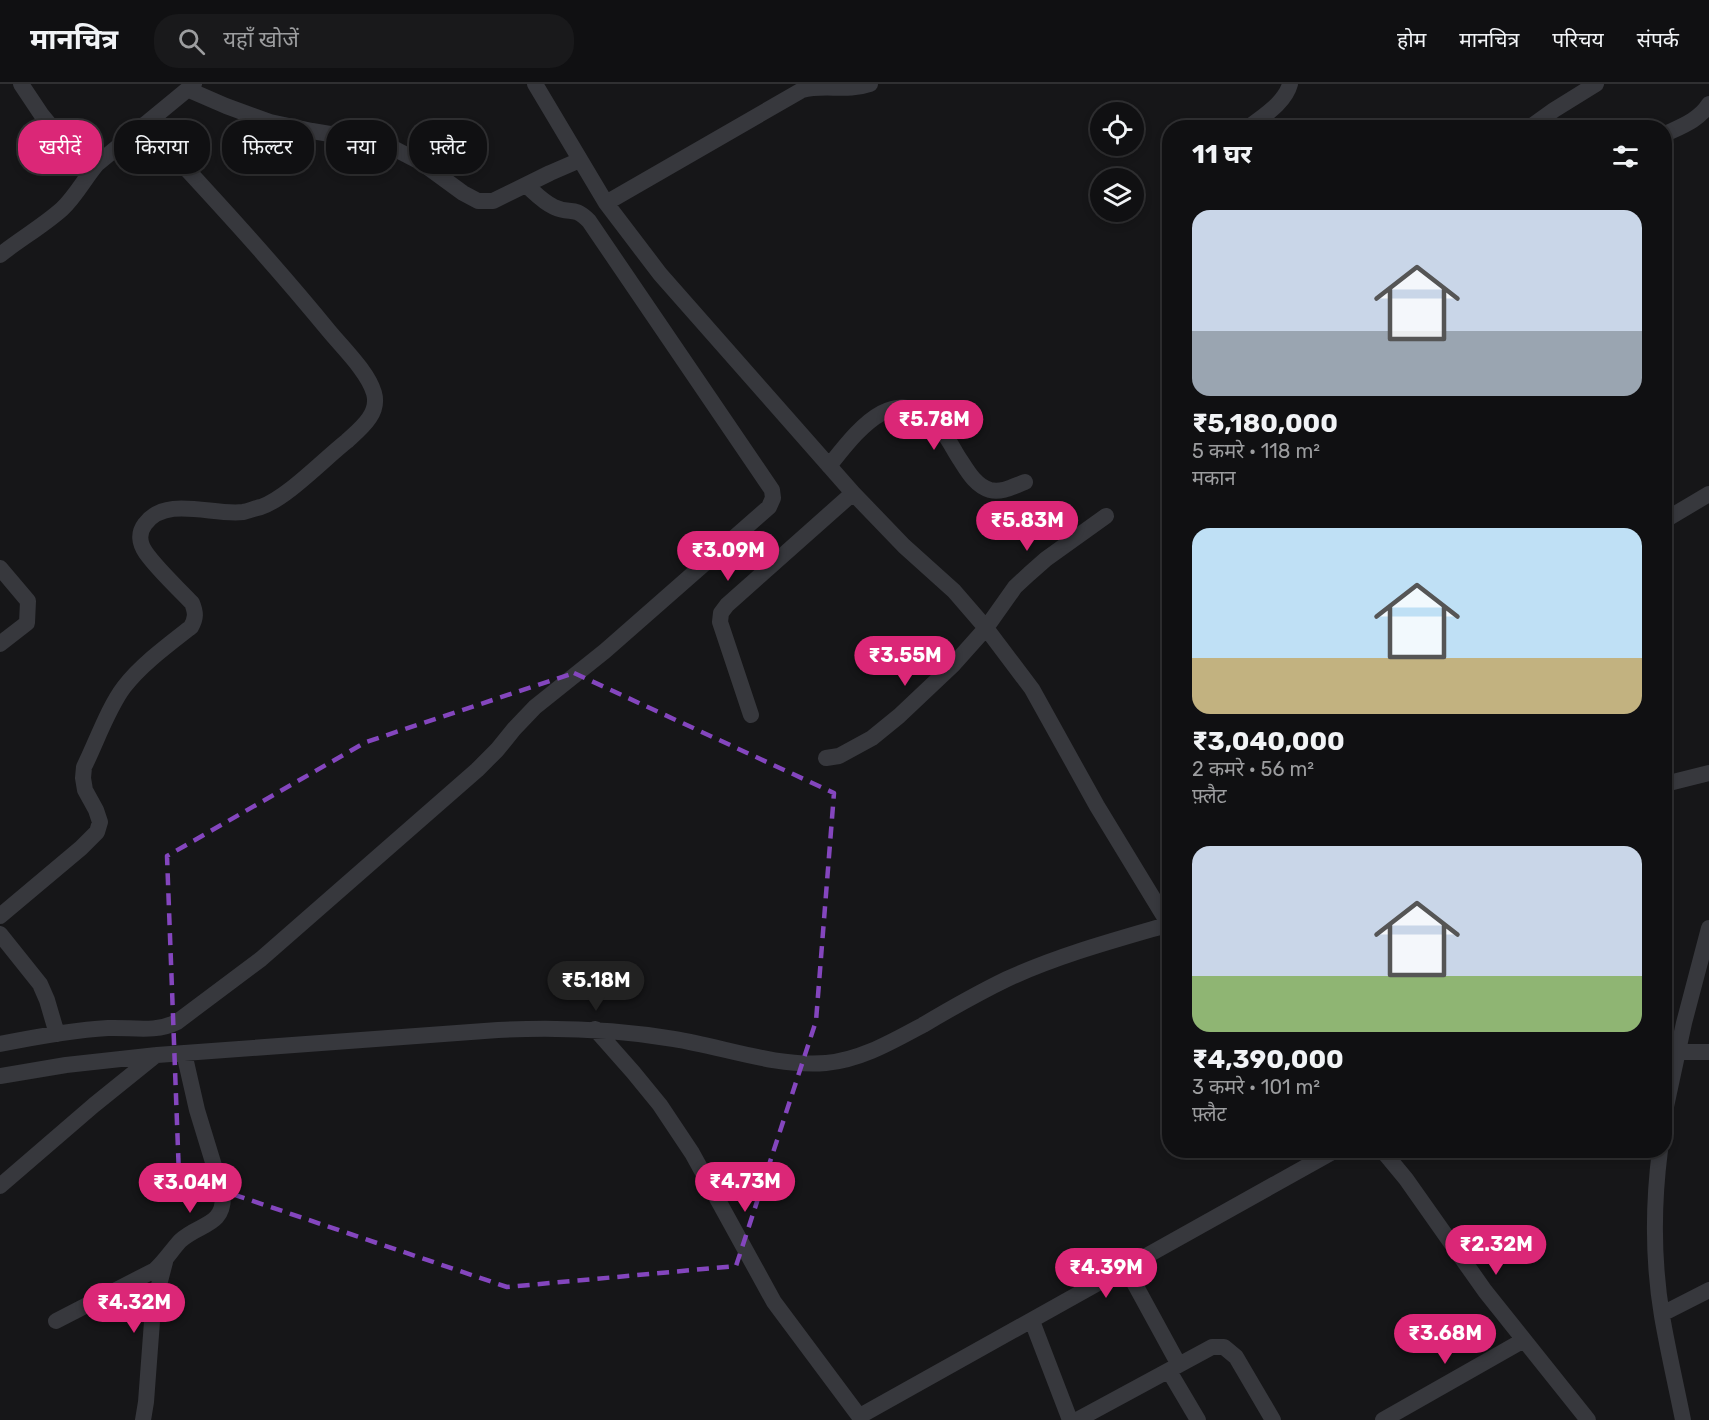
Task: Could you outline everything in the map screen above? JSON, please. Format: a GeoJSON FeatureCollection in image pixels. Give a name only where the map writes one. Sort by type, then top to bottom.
{"type":"FeatureCollection","features":[{"type":"Feature","properties":{"kind":"street"},"geometry":{"type":"LineString","coordinates":[[21,84],[46,120]]}},
{"type":"Feature","properties":{"kind":"street"},"geometry":{"type":"LineString","coordinates":[[535,84],[606,203],[660,274],[853,493],[904,546],[954,591],[1032,688],[1097,806],[1162,913]]}},
{"type":"Feature","properties":{"kind":"street"},"geometry":{"type":"LineString","coordinates":[[606,203],[802,90],[825,85],[855,88],[870,84]]}},
{"type":"Feature","properties":{"kind":"street"},"geometry":{"type":"LineString","coordinates":[[1258,120],[1274,107],[1290,84]]}},
{"type":"Feature","properties":{"kind":"street"},"geometry":{"type":"LineString","coordinates":[[1541,120],[1596,84]]}},
{"type":"Feature","properties":{"kind":"street"},"geometry":{"type":"LineString","coordinates":[[151,120],[191,87],[226,106],[270,122],[360,139],[393,148],[422,163],[463,193],[478,201],[493,201],[580,160]]}},
{"type":"Feature","properties":{"kind":"street"},"geometry":{"type":"LineString","coordinates":[[1672,131],[1690,122],[1709,104]]}},
{"type":"Feature","properties":{"kind":"street"},"geometry":{"type":"LineString","coordinates":[[102,161],[114,151]]}},
{"type":"Feature","properties":{"kind":"street"},"geometry":{"type":"LineString","coordinates":[[1,251],[61,209],[74,196],[88,174]]}},
{"type":"Feature","properties":{"kind":"street"},"geometry":{"type":"LineString","coordinates":[[0,916],[81,849],[97,832],[100,822],[86,790],[83,778],[84,767],[123,689],[135,675],[191,627],[195,620],[192,603],[145,552],[140,541],[140,530],[148,519],[159,512],[173,508],[243,512],[264,506],[284,494],[355,433],[369,420],[374,409],[375,394],[365,375],[296,290],[191,174]]}},
{"type":"Feature","properties":{"kind":"street"},"geometry":{"type":"LineString","coordinates":[[0,1044],[107,1028],[153,1030],[166,1028],[177,1022],[261,959],[477,770],[535,707],[605,651],[769,507],[773,498],[772,490],[589,221],[581,213],[556,208],[545,202],[526,185]]}},
{"type":"Feature","properties":{"kind":"street"},"geometry":{"type":"LineString","coordinates":[[829,466],[866,424],[882,412],[896,408],[909,408],[926,415],[941,430],[976,482],[989,490],[1002,491],[1025,482]]}},
{"type":"Feature","properties":{"kind":"street"},"geometry":{"type":"LineString","coordinates":[[751,715],[720,622],[721,614],[728,605],[853,493]]}},
{"type":"Feature","properties":{"kind":"street"},"geometry":{"type":"LineString","coordinates":[[1672,516],[1709,494]]}},
{"type":"Feature","properties":{"kind":"street"},"geometry":{"type":"LineString","coordinates":[[826,758],[839,756],[872,738],[899,716],[986,628],[1015,587],[1046,559],[1106,516]]}},
{"type":"Feature","properties":{"kind":"street"},"geometry":{"type":"LineString","coordinates":[[0,568],[28,601],[27,623],[0,644]]}},
{"type":"Feature","properties":{"kind":"street"},"geometry":{"type":"LineString","coordinates":[[1672,782],[1709,773]]}},
{"type":"Feature","properties":{"kind":"street"},"geometry":{"type":"LineString","coordinates":[[0,1076],[66,1065],[157,1055],[551,1028],[595,1029],[675,1039],[794,1063],[827,1063],[858,1057],[895,1040],[1006,980],[1058,958],[1162,926]]}},
{"type":"Feature","properties":{"kind":"street"},"geometry":{"type":"LineString","coordinates":[[1672,1079],[1709,928]]}},
{"type":"Feature","properties":{"kind":"street"},"geometry":{"type":"LineString","coordinates":[[0,934],[40,984],[57,1034]]}},
{"type":"Feature","properties":{"kind":"street"},"geometry":{"type":"LineString","coordinates":[[595,1029],[660,1105],[692,1153],[774,1302],[861,1418],[1322,1158]]}},
{"type":"Feature","properties":{"kind":"street"},"geometry":{"type":"LineString","coordinates":[[1678,1052],[1709,1052]]}},
{"type":"Feature","properties":{"kind":"street"},"geometry":{"type":"LineString","coordinates":[[56,1321],[155,1270],[181,1241],[218,1217],[223,1207],[223,1195],[197,1110],[184,1053]]}},
{"type":"Feature","properties":{"kind":"street"},"geometry":{"type":"LineString","coordinates":[[0,1186],[94,1105],[157,1055]]}},
{"type":"Feature","properties":{"kind":"street"},"geometry":{"type":"LineString","coordinates":[[1389,1158],[1485,1291],[1588,1420]]}},
{"type":"Feature","properties":{"kind":"street"},"geometry":{"type":"LineString","coordinates":[[1659,1158],[1656,1181],[1656,1246],[1662,1314],[1683,1420]]}},
{"type":"Feature","properties":{"kind":"street"},"geometry":{"type":"LineString","coordinates":[[143,1420],[153,1308],[165,1261]]}},
{"type":"Feature","properties":{"kind":"street"},"geometry":{"type":"LineString","coordinates":[[1126,1268],[1198,1420]]}},
{"type":"Feature","properties":{"kind":"street"},"geometry":{"type":"LineString","coordinates":[[1662,1314],[1709,1290]]}},
{"type":"Feature","properties":{"kind":"street"},"geometry":{"type":"LineString","coordinates":[[1032,1321],[1070,1420]]}},
{"type":"Feature","properties":{"kind":"street"},"geometry":{"type":"LineString","coordinates":[[1383,1420],[1524,1340]]}},
{"type":"Feature","properties":{"kind":"street"},"geometry":{"type":"LineString","coordinates":[[1077,1420],[1212,1347],[1224,1347],[1236,1357],[1273,1420]]}},
{"type":"Feature","properties":{"kind":"highlighted area"},"geometry":{"type":"Polygon","coordinates":[[[574,673],[834,793],[816,1021],[736,1266],[507,1287],[179,1176],[167,856],[366,742],[574,673]]]}}]}
